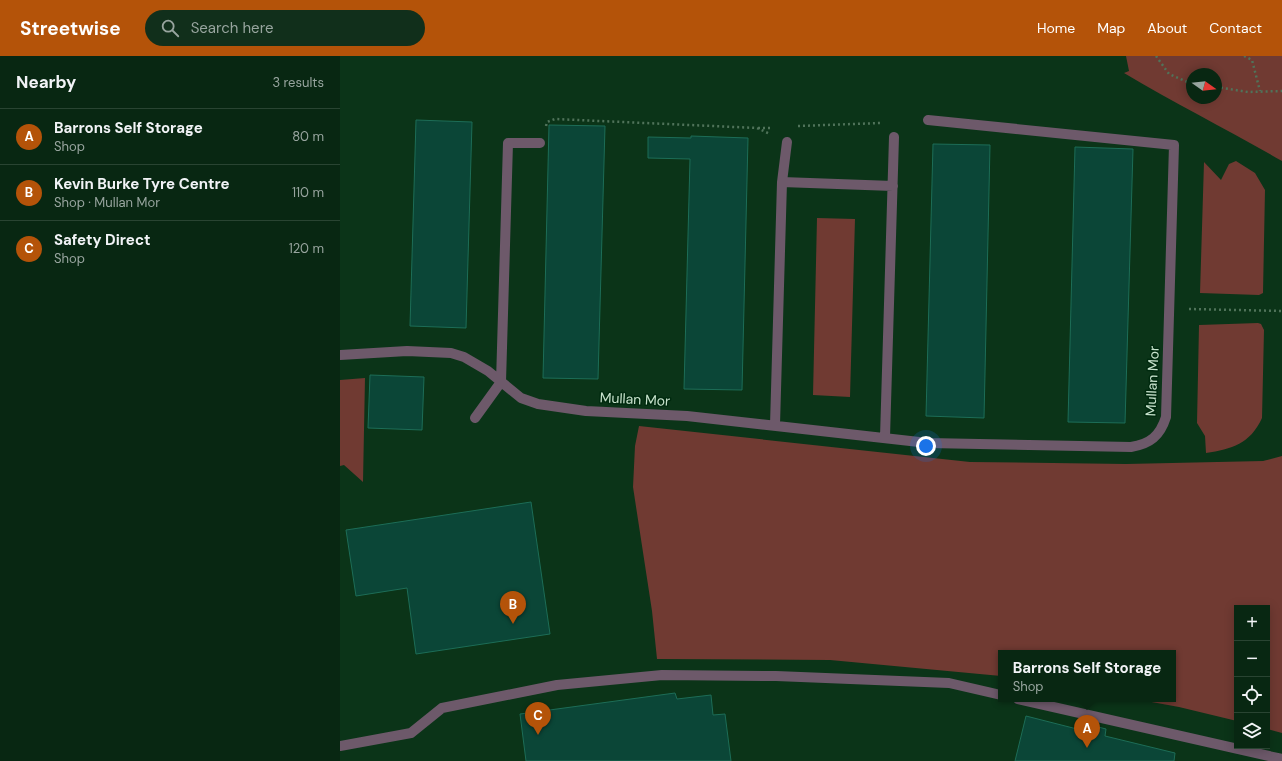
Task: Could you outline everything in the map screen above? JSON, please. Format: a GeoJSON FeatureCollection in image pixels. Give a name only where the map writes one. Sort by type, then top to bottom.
{"type":"FeatureCollection","features":[{"type":"Feature","properties":{"kind":"street","name":"Mullan Mor"},"geometry":{"type":"LineString","coordinates":[[340,355],[406,350],[450,353],[464,357],[478,365],[517,395],[538,404],[586,411],[687,416],[935,443],[1131,448],[1142,446],[1158,435],[1166,417],[1174,145],[928,120]]}},
{"type":"Feature","properties":{"kind":"street"},"geometry":{"type":"LineString","coordinates":[[885,437],[894,137]]}},
{"type":"Feature","properties":{"kind":"street"},"geometry":{"type":"LineString","coordinates":[[774,425],[782,182],[787,142]]}},
{"type":"Feature","properties":{"kind":"street"},"geometry":{"type":"LineString","coordinates":[[475,418],[501,382],[508,143],[540,143]]}},
{"type":"Feature","properties":{"kind":"street"},"geometry":{"type":"LineString","coordinates":[[782,182],[893,186]]}},
{"type":"Feature","properties":{"kind":"street"},"geometry":{"type":"LineString","coordinates":[[340,746],[411,733],[442,708],[557,685],[662,675],[776,676],[949,683],[998,694]]}},
{"type":"Feature","properties":{"kind":"street"},"geometry":{"type":"LineString","coordinates":[[1031,702],[1282,759]]}},
{"type":"Feature","properties":{"kind":"path"},"geometry":{"type":"LineString","coordinates":[[1156,56],[1169,74],[1186,81]]}},
{"type":"Feature","properties":{"kind":"path"},"geometry":{"type":"LineString","coordinates":[[1244,56],[1252,60],[1260,91]]}},
{"type":"Feature","properties":{"kind":"path"},"geometry":{"type":"LineString","coordinates":[[1222,89],[1248,92],[1282,91]]}},
{"type":"Feature","properties":{"kind":"path"},"geometry":{"type":"LineString","coordinates":[[540,143],[547,122],[554,119],[757,128],[780,127]]}},
{"type":"Feature","properties":{"kind":"path"},"geometry":{"type":"LineString","coordinates":[[795,127],[887,122]]}},
{"type":"Feature","properties":{"kind":"path"},"geometry":{"type":"LineString","coordinates":[[757,128],[787,142]]}},
{"type":"Feature","properties":{"kind":"path"},"geometry":{"type":"LineString","coordinates":[[1209,309],[1282,311]]}},
{"type":"Feature","properties":{"kind":"shaded area"},"geometry":{"type":"Polygon","coordinates":[[[1126,56],[1282,56],[1282,161],[1163,96],[1124,73],[1129,71],[1126,56]]]}},
{"type":"Feature","properties":{"kind":"shaded area"},"geometry":{"type":"Polygon","coordinates":[[[1236,161],[1255,173],[1265,190],[1263,293],[1259,295],[1200,293],[1204,162],[1221,180],[1229,164],[1236,161]]]}},
{"type":"Feature","properties":{"kind":"shaded area"},"geometry":{"type":"Polygon","coordinates":[[[817,218],[855,219],[850,397],[813,395],[817,218]]]}},
{"type":"Feature","properties":{"kind":"shaded area"},"geometry":{"type":"Polygon","coordinates":[[[1261,324],[1264,330],[1262,418],[1252,434],[1239,444],[1224,450],[1206,453],[1205,436],[1197,423],[1199,325],[1261,324]]]}},
{"type":"Feature","properties":{"kind":"shaded area"},"geometry":{"type":"Polygon","coordinates":[[[365,378],[363,482],[344,465],[340,466],[340,380],[365,378]]]}},
{"type":"Feature","properties":{"kind":"shaded area"},"geometry":{"type":"Polygon","coordinates":[[[639,426],[970,462],[1126,464],[1263,461],[1282,456],[1282,733],[1270,730],[1270,605],[1234,605],[1234,720],[1152,702],[1176,702],[1176,650],[998,650],[998,676],[830,660],[657,659],[652,611],[633,487],[635,446],[639,426]]]}},
{"type":"Feature","properties":{"kind":"building"},"geometry":{"type":"Polygon","coordinates":[[[416,120],[472,122],[466,328],[410,326],[416,120]]]}},
{"type":"Feature","properties":{"kind":"building"},"geometry":{"type":"Polygon","coordinates":[[[549,125],[605,126],[598,379],[543,378],[549,125]]]}},
{"type":"Feature","properties":{"kind":"building"},"geometry":{"type":"Polygon","coordinates":[[[691,136],[748,138],[742,390],[684,389],[690,159],[648,158],[648,137],[691,138],[691,136]]]}},
{"type":"Feature","properties":{"kind":"building"},"geometry":{"type":"Polygon","coordinates":[[[933,144],[990,145],[984,418],[926,416],[933,144]]]}},
{"type":"Feature","properties":{"kind":"building"},"geometry":{"type":"Polygon","coordinates":[[[1075,147],[1133,149],[1125,423],[1068,422],[1075,147]]]}},
{"type":"Feature","properties":{"kind":"building"},"geometry":{"type":"Polygon","coordinates":[[[370,375],[424,377],[422,430],[368,428],[370,375]]]}},
{"type":"Feature","properties":{"kind":"building"},"geometry":{"type":"Polygon","coordinates":[[[531,502],[550,634],[416,654],[407,588],[356,596],[346,530],[531,502]]]}},
{"type":"Feature","properties":{"kind":"building"},"geometry":{"type":"Polygon","coordinates":[[[675,693],[677,699],[711,695],[713,715],[725,714],[731,761],[526,761],[520,714],[675,693]]]}},
{"type":"Feature","properties":{"kind":"building"},"geometry":{"type":"Polygon","coordinates":[[[1026,716],[1077,729],[1079,722],[1106,729],[1105,736],[1175,753],[1174,761],[1015,761],[1026,716]]]}},
{"type":"Feature","properties":{"kind":"place","name":"Kevin Burke Tyre Centre"},"geometry":{"type":"Point","coordinates":[513,624]}},
{"type":"Feature","properties":{"kind":"place","name":"Safety Direct"},"geometry":{"type":"Point","coordinates":[538,735]}},
{"type":"Feature","properties":{"kind":"place","name":"Barrons Self Storage"},"geometry":{"type":"Point","coordinates":[1087,748]}}]}
